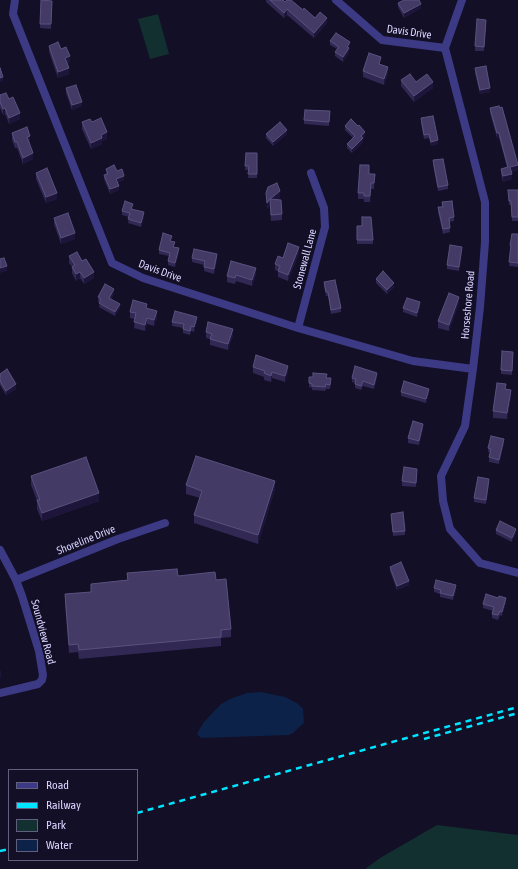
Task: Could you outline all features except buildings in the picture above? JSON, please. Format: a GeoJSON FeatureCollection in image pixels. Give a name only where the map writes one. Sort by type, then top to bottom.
{"type":"FeatureCollection","features":[{"type":"Feature","properties":{"kind":"street","name":"Davis Drive"},"geometry":{"type":"LineString","coordinates":[[15,0],[13,14],[112,263],[143,278],[298,328],[413,362],[473,369]]}},
{"type":"Feature","properties":{"kind":"street","name":"Davis Drive"},"geometry":{"type":"LineString","coordinates":[[336,0],[382,40],[445,48]]}},
{"type":"Feature","properties":{"kind":"street"},"geometry":{"type":"LineString","coordinates":[[445,48],[462,0]]}},
{"type":"Feature","properties":{"kind":"street","name":"Horseshore Road"},"geometry":{"type":"LineString","coordinates":[[445,48],[485,202],[485,242],[480,307],[465,426],[441,476],[443,501],[450,529],[480,563],[518,573]]}},
{"type":"Feature","properties":{"kind":"street","name":"Stonewall Lane"},"geometry":{"type":"LineString","coordinates":[[298,328],[325,227],[324,208],[311,174]]}},
{"type":"Feature","properties":{"kind":"street","name":"Shoreline Drive"},"geometry":{"type":"LineString","coordinates":[[16,580],[118,539],[165,523]]}},
{"type":"Feature","properties":{"kind":"street","name":"Soundview Road"},"geometry":{"type":"LineString","coordinates":[[0,550],[16,580],[22,596],[39,651],[43,675],[42,680],[38,684],[0,693]]}},
{"type":"Feature","properties":{"kind":"green space"},"geometry":{"type":"Polygon","coordinates":[[[158,14],[169,54],[150,59],[138,19],[158,14]]]}},
{"type":"Feature","properties":{"kind":"green space"},"geometry":{"type":"Polygon","coordinates":[[[437,825],[518,835],[518,869],[365,869],[380,858],[437,825]]]}},
{"type":"Feature","properties":{"kind":"water"},"geometry":{"type":"Polygon","coordinates":[[[261,692],[285,697],[297,703],[303,709],[304,723],[289,735],[201,738],[197,734],[204,722],[221,704],[247,693],[261,692]]]}},
{"type":"Feature","properties":{"kind":"railway"},"geometry":{"type":"LineString","coordinates":[[138,813],[518,707]]}},
{"type":"Feature","properties":{"kind":"railway"},"geometry":{"type":"LineString","coordinates":[[424,739],[518,713]]}},
{"type":"Feature","properties":{"kind":"railway"},"geometry":{"type":"LineString","coordinates":[[0,851],[8,849]]}}]}
